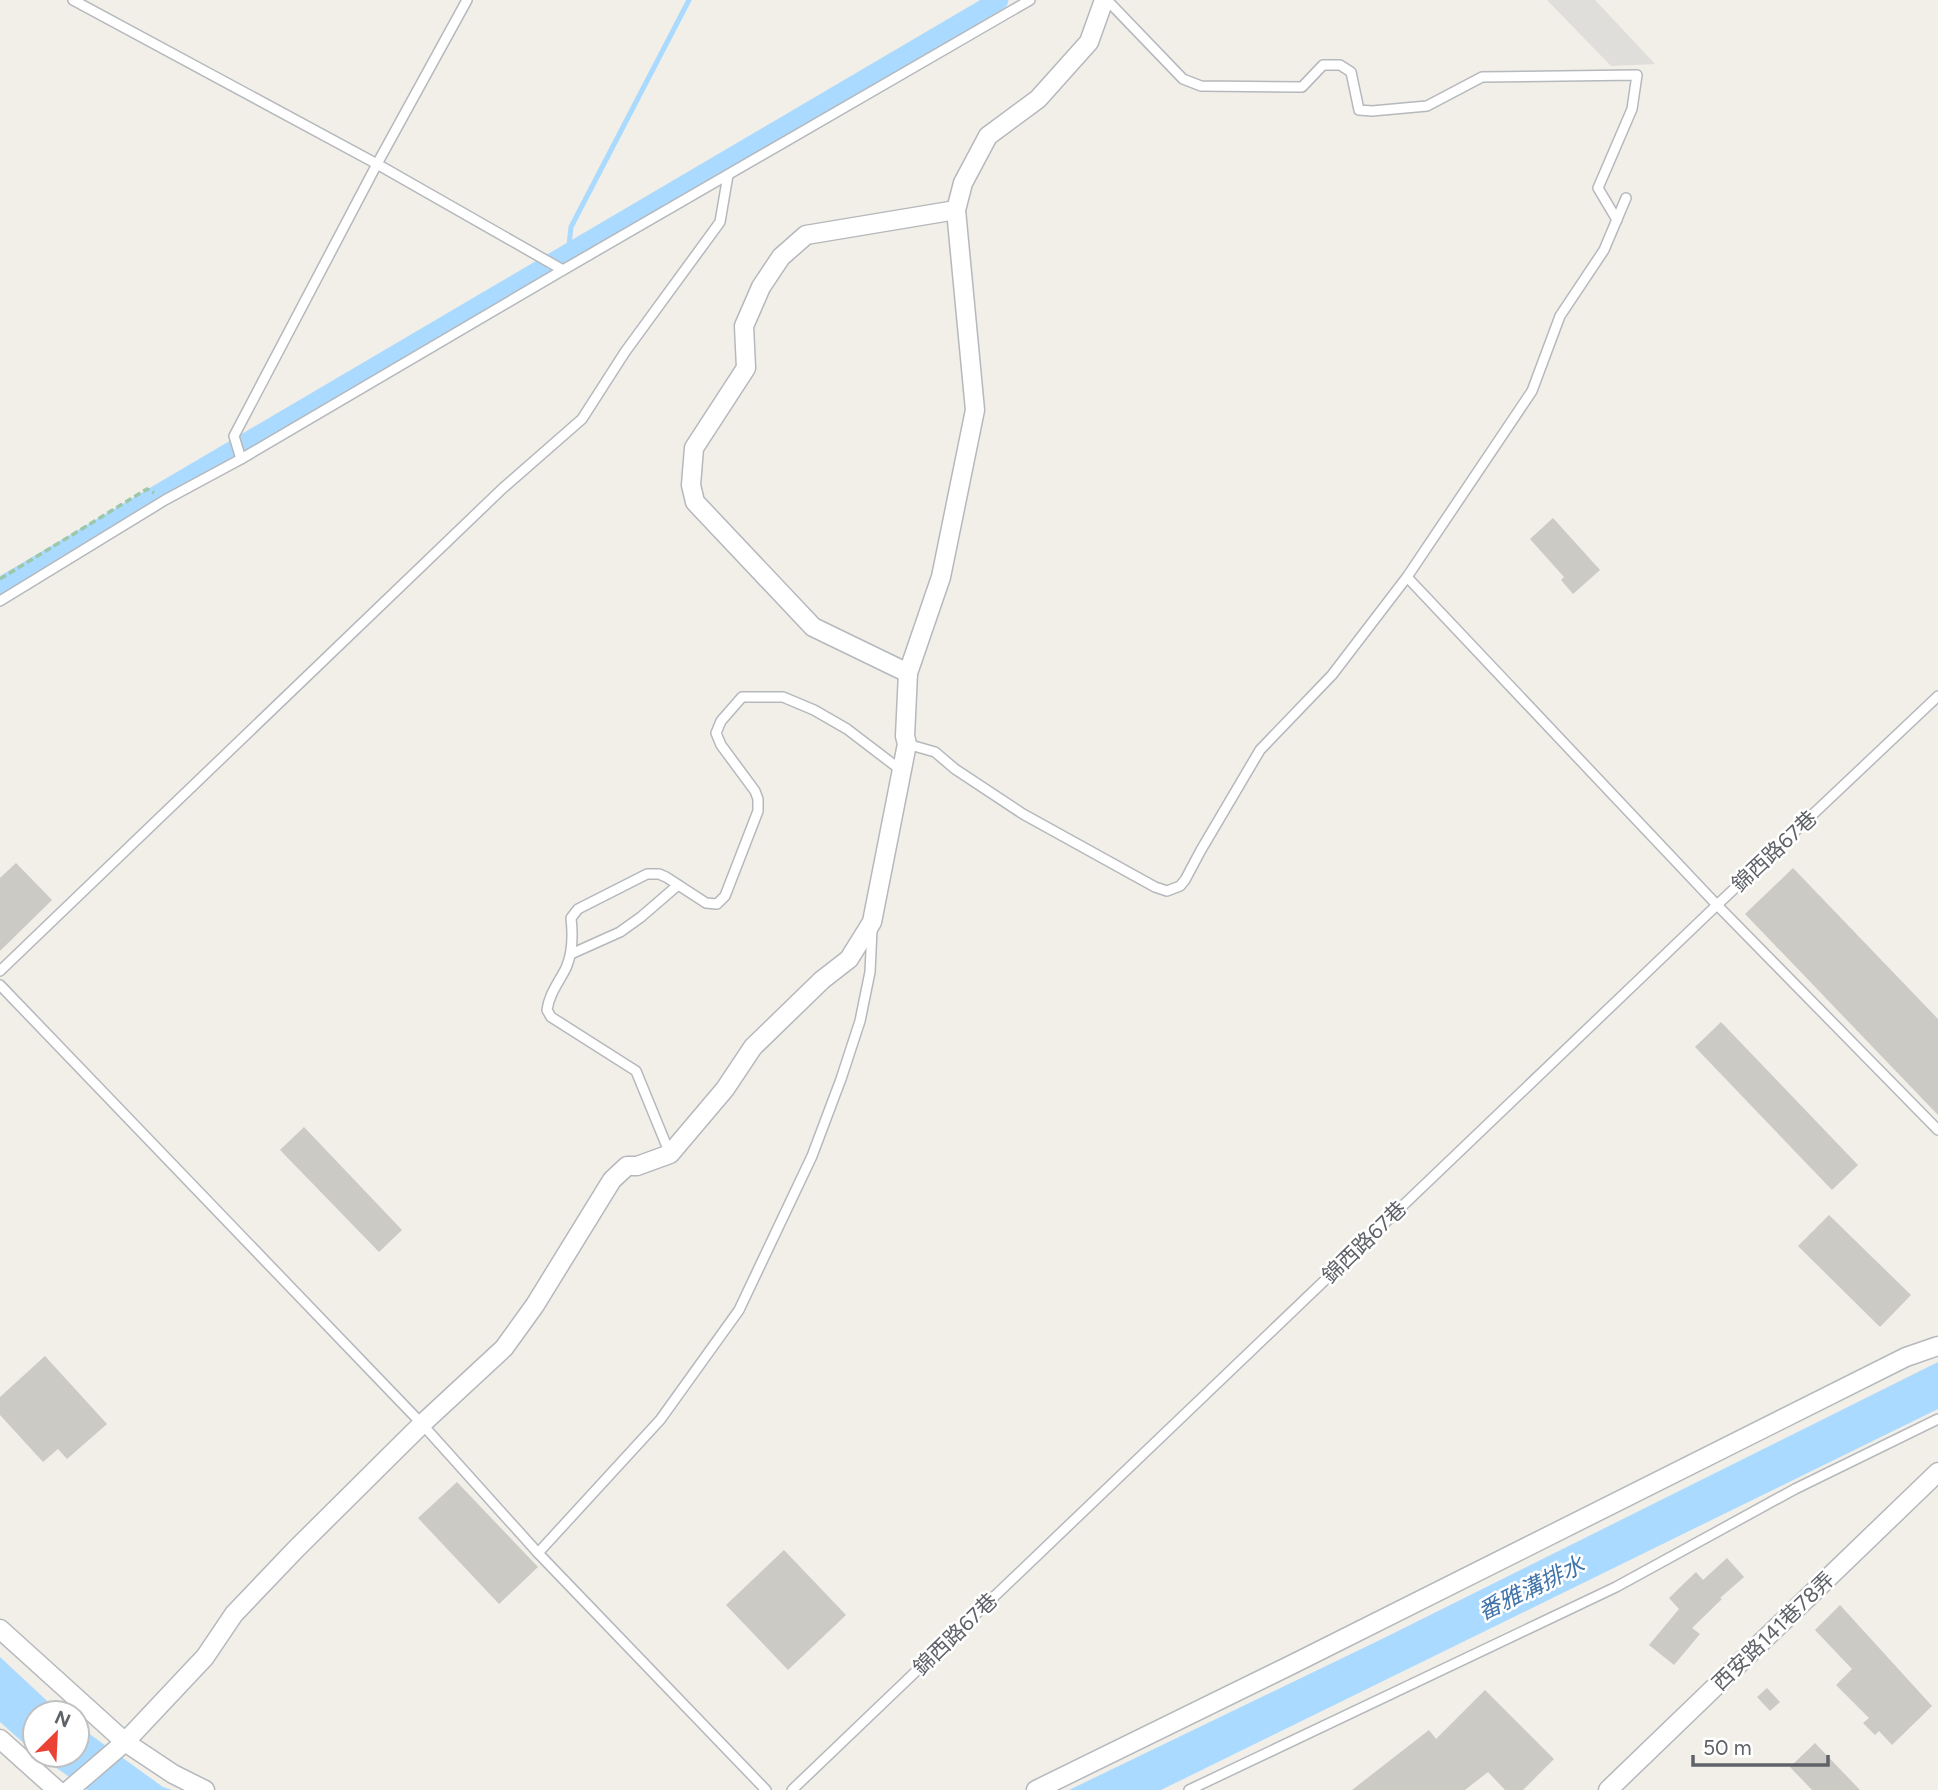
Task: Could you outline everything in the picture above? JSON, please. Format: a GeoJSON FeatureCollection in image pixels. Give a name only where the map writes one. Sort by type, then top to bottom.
{"type":"FeatureCollection","features":[{"type":"Feature","properties":{"kind":"street"},"geometry":{"type":"LineString","coordinates":[[69,1790],[125,1742],[205,1657],[234,1614],[422,1424],[504,1348],[535,1305],[612,1180],[627,1166],[637,1166],[670,1154],[725,1089],[753,1047],[822,980],[849,959],[872,922],[907,744],[905,736],[908,673],[941,577],[975,410],[956,211],[963,183],[988,136],[1038,99],[1090,42],[1106,0]]}},
{"type":"Feature","properties":{"kind":"street"},"geometry":{"type":"LineString","coordinates":[[908,673],[813,628],[695,502],[691,485],[694,448],[746,368],[744,326],[761,287],[781,257],[794,244],[806,235],[956,211]]}},
{"type":"Feature","properties":{"kind":"street"},"geometry":{"type":"LineString","coordinates":[[1036,1790],[1906,1357],[1938,1346]]}},
{"type":"Feature","properties":{"kind":"street","name":"西安路141巷78弄"},"geometry":{"type":"LineString","coordinates":[[1608,1790],[1938,1472]]}},
{"type":"Feature","properties":{"kind":"street"},"geometry":{"type":"LineString","coordinates":[[0,1629],[125,1742],[173,1774],[205,1790]]}},
{"type":"Feature","properties":{"kind":"street"},"geometry":{"type":"LineString","coordinates":[[0,1738],[57,1790]]}},
{"type":"Feature","properties":{"kind":"lane"},"geometry":{"type":"LineString","coordinates":[[73,0],[377,164],[564,270]]}},
{"type":"Feature","properties":{"kind":"lane"},"geometry":{"type":"LineString","coordinates":[[241,459],[234,436],[467,0]]}},
{"type":"Feature","properties":{"kind":"lane"},"geometry":{"type":"LineString","coordinates":[[0,601],[165,500],[241,459],[1030,0]]}},
{"type":"Feature","properties":{"kind":"lane"},"geometry":{"type":"LineString","coordinates":[[1106,0],[1183,79],[1201,86],[1302,87],[1323,65],[1340,65],[1351,72],[1359,110],[1427,106],[1482,77],[1637,75],[1632,109],[1598,188],[1617,220]]}},
{"type":"Feature","properties":{"kind":"lane"},"geometry":{"type":"LineString","coordinates":[[0,971],[492,498],[582,419],[625,352],[720,222],[729,175]]}},
{"type":"Feature","properties":{"kind":"lane"},"geometry":{"type":"LineString","coordinates":[[907,744],[934,752],[1023,814],[1155,887],[1167,891],[1180,886],[1260,750],[1332,675],[1407,577],[1532,391],[1560,316],[1604,250],[1626,198]]}},
{"type":"Feature","properties":{"kind":"lane"},"geometry":{"type":"LineString","coordinates":[[1407,577],[1717,905],[1938,1130]]}},
{"type":"Feature","properties":{"kind":"lane","name":"錦西路67巷"},"geometry":{"type":"LineString","coordinates":[[792,1790],[1938,696]]}},
{"type":"Feature","properties":{"kind":"lane"},"geometry":{"type":"LineString","coordinates":[[670,1154],[636,1071],[551,1017],[547,1010],[548,1000],[571,954],[571,918],[578,909],[647,874],[659,874],[706,903],[717,904],[725,896],[758,811],[755,791],[716,733],[721,721],[743,697],[783,697],[814,710],[847,729],[902,771]]}},
{"type":"Feature","properties":{"kind":"lane"},"geometry":{"type":"LineString","coordinates":[[571,954],[620,932],[678,885]]}},
{"type":"Feature","properties":{"kind":"lane"},"geometry":{"type":"LineString","coordinates":[[538,1553],[660,1420],[739,1310],[812,1156],[841,1079],[860,1021],[870,972],[872,922]]}},
{"type":"Feature","properties":{"kind":"lane"},"geometry":{"type":"LineString","coordinates":[[0,985],[422,1424],[538,1553],[766,1790]]}},
{"type":"Feature","properties":{"kind":"lane"},"geometry":{"type":"LineString","coordinates":[[1189,1790],[1616,1587],[1795,1489],[1938,1419]]}},
{"type":"Feature","properties":{"kind":"path"},"geometry":{"type":"LineString","coordinates":[[0,579],[147,489]]}},
{"type":"Feature","properties":{"kind":"shaded area"},"geometry":{"type":"Polygon","coordinates":[[[1547,0],[1595,0],[1655,64],[1611,66],[1547,0]]]}},
{"type":"Feature","properties":{"kind":"water","name":"番雅溝排水"},"geometry":{"type":"Polygon","coordinates":[[[1938,1362],[1938,1409],[1161,1790],[1069,1790],[1382,1639],[1938,1362]]]}},
{"type":"Feature","properties":{"kind":"water"},"geometry":{"type":"Polygon","coordinates":[[[0,1657],[45,1699],[21,1699],[21,1741],[0,1722],[0,1657]]]}},
{"type":"Feature","properties":{"kind":"water"},"geometry":{"type":"Polygon","coordinates":[[[91,1735],[163,1787],[172,1790],[88,1790],[58,1769],[91,1769],[91,1735]]]}},
{"type":"Feature","properties":{"kind":"building"},"geometry":{"type":"Polygon","coordinates":[[[1553,518],[1600,570],[1573,594],[1561,580],[1564,577],[1530,539],[1553,518]]]}},
{"type":"Feature","properties":{"kind":"building"},"geometry":{"type":"Polygon","coordinates":[[[16,863],[52,900],[0,951],[0,878],[16,863]]]}},
{"type":"Feature","properties":{"kind":"building"},"geometry":{"type":"Polygon","coordinates":[[[1793,868],[1938,1019],[1938,1115],[1745,914],[1793,868]]]}},
{"type":"Feature","properties":{"kind":"building"},"geometry":{"type":"Polygon","coordinates":[[[1721,1022],[1858,1165],[1832,1190],[1695,1047],[1721,1022]]]}},
{"type":"Feature","properties":{"kind":"building"},"geometry":{"type":"Polygon","coordinates":[[[304,1127],[402,1230],[379,1252],[280,1150],[304,1127]]]}},
{"type":"Feature","properties":{"kind":"building"},"geometry":{"type":"Polygon","coordinates":[[[1829,1215],[1911,1295],[1880,1327],[1798,1246],[1829,1215]]]}},
{"type":"Feature","properties":{"kind":"building"},"geometry":{"type":"Polygon","coordinates":[[[45,1356],[107,1424],[67,1459],[58,1449],[43,1462],[0,1415],[0,1397],[45,1356]]]}},
{"type":"Feature","properties":{"kind":"building"},"geometry":{"type":"Polygon","coordinates":[[[457,1482],[538,1567],[499,1604],[418,1518],[457,1482]]]}},
{"type":"Feature","properties":{"kind":"building"},"geometry":{"type":"Polygon","coordinates":[[[784,1550],[846,1615],[788,1670],[726,1605],[784,1550]]]}},
{"type":"Feature","properties":{"kind":"building"},"geometry":{"type":"Polygon","coordinates":[[[1727,1558],[1744,1577],[1692,1628],[1700,1634],[1674,1665],[1649,1645],[1679,1609],[1669,1598],[1696,1572],[1703,1580],[1727,1558]]]}},
{"type":"Feature","properties":{"kind":"building"},"geometry":{"type":"Polygon","coordinates":[[[1840,1605],[1932,1706],[1892,1745],[1879,1731],[1875,1735],[1863,1723],[1869,1718],[1836,1685],[1852,1669],[1815,1630],[1840,1605]]]}},
{"type":"Feature","properties":{"kind":"building"},"geometry":{"type":"Polygon","coordinates":[[[1767,1688],[1780,1702],[1770,1711],[1757,1697],[1767,1688]]]}},
{"type":"Feature","properties":{"kind":"building"},"geometry":{"type":"Polygon","coordinates":[[[1485,1690],[1554,1759],[1523,1790],[1505,1790],[1488,1772],[1465,1790],[1352,1790],[1429,1730],[1436,1739],[1485,1690]]]}},
{"type":"Feature","properties":{"kind":"building"},"geometry":{"type":"Polygon","coordinates":[[[1815,1743],[1860,1790],[1812,1790],[1790,1767],[1815,1743]]]}},
{"type":"Feature","properties":{"kind":"waterway"},"geometry":{"type":"LineString","coordinates":[[568,254],[571,227],[689,0]]}},
{"type":"Feature","properties":{"kind":"waterway"},"geometry":{"type":"LineString","coordinates":[[0,587],[999,0]]}}]}
